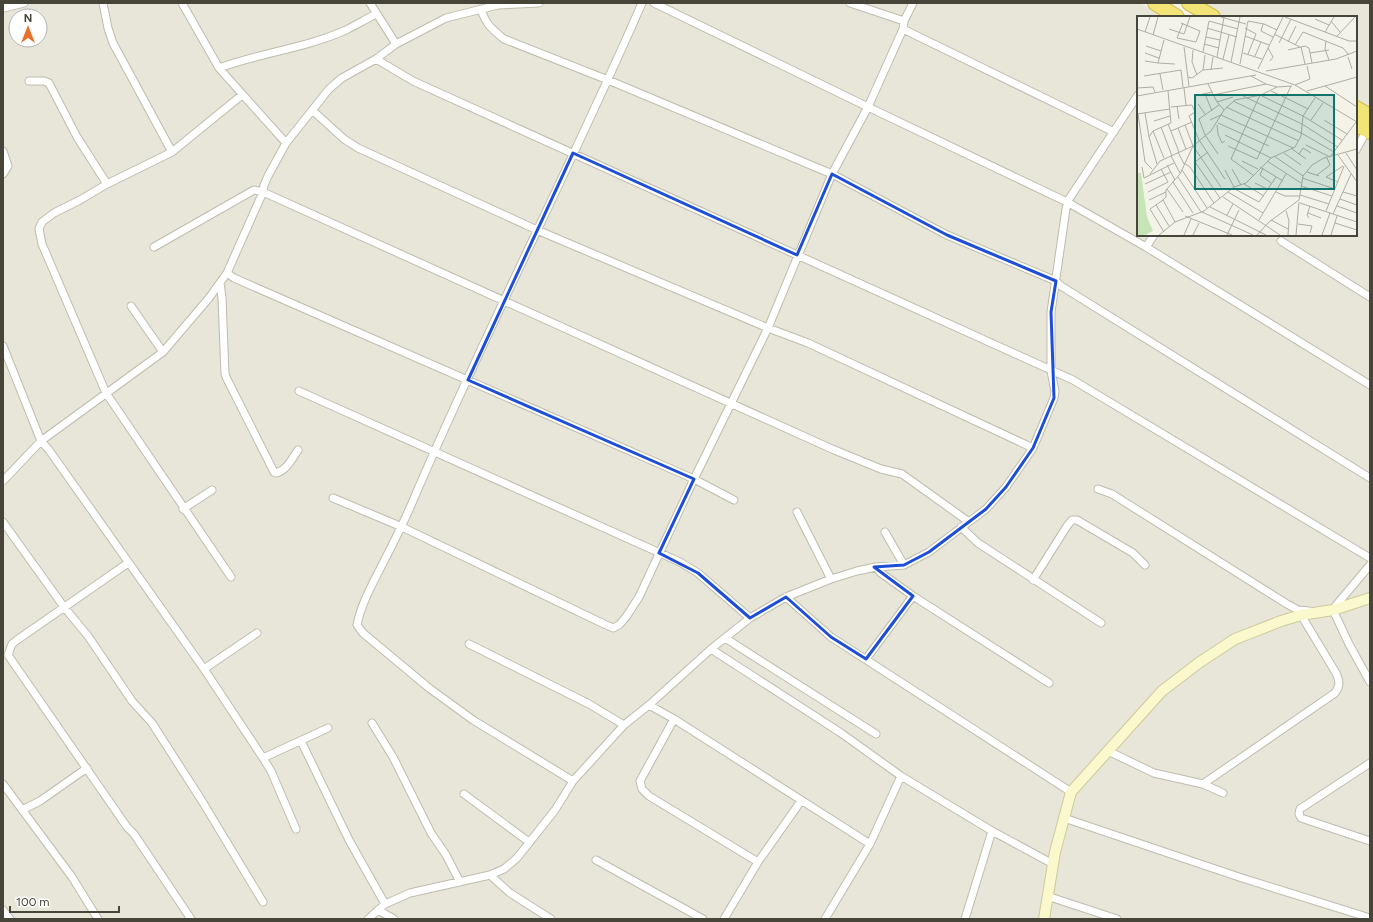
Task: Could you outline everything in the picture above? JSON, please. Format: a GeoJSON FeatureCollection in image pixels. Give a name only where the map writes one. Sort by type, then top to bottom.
{"type":"FeatureCollection","features":[{"type":"Feature","properties":{"kind":"highway"},"geometry":{"type":"LineString","coordinates":[[1155,3],[1175,16]]}},
{"type":"Feature","properties":{"kind":"highway"},"geometry":{"type":"LineString","coordinates":[[1189,3],[1211,16]]}},
{"type":"Feature","properties":{"kind":"highway"},"geometry":{"type":"LineString","coordinates":[[1357,109],[1370,116]]}},
{"type":"Feature","properties":{"kind":"street"},"geometry":{"type":"LineString","coordinates":[[4,8],[24,3]]}},
{"type":"Feature","properties":{"kind":"street"},"geometry":{"type":"LineString","coordinates":[[103,3],[108,28],[113,43],[172,152]]}},
{"type":"Feature","properties":{"kind":"street"},"geometry":{"type":"LineString","coordinates":[[182,3],[218,68],[286,143]]}},
{"type":"Feature","properties":{"kind":"street"},"geometry":{"type":"LineString","coordinates":[[370,3],[396,44]]}},
{"type":"Feature","properties":{"kind":"street"},"geometry":{"type":"LineString","coordinates":[[3,481],[41,441],[163,352],[210,298],[227,273],[263,192],[268,176],[286,143],[336,83],[376,59],[396,44],[446,18],[498,5],[539,3]]}},
{"type":"Feature","properties":{"kind":"street"},"geometry":{"type":"LineString","coordinates":[[573,781],[460,711],[429,688],[363,633],[357,625],[371,586],[402,527],[434,452],[608,80],[642,3]]}},
{"type":"Feature","properties":{"kind":"street"},"geometry":{"type":"LineString","coordinates":[[654,3],[1067,202],[1146,247],[1370,385]]}},
{"type":"Feature","properties":{"kind":"street"},"geometry":{"type":"LineString","coordinates":[[850,3],[904,21]]}},
{"type":"Feature","properties":{"kind":"street"},"geometry":{"type":"LineString","coordinates":[[333,498],[402,527],[613,628],[619,625],[639,597],[694,479],[768,328],[797,255],[832,174],[868,107],[913,3]]}},
{"type":"Feature","properties":{"kind":"street"},"geometry":{"type":"LineString","coordinates":[[481,9],[485,21],[491,29],[504,39],[608,80],[832,174],[947,235],[1056,281],[1061,286],[1370,478]]}},
{"type":"Feature","properties":{"kind":"street"},"geometry":{"type":"LineString","coordinates":[[218,68],[238,61],[307,43],[346,30],[376,14]]}},
{"type":"Feature","properties":{"kind":"street"},"geometry":{"type":"LineString","coordinates":[[903,29],[1114,132]]}},
{"type":"Feature","properties":{"kind":"street"},"geometry":{"type":"LineString","coordinates":[[376,59],[413,81],[1073,380],[1370,558]]}},
{"type":"Feature","properties":{"kind":"street"},"geometry":{"type":"LineString","coordinates":[[29,81],[44,81],[49,83],[77,137],[107,184]]}},
{"type":"Feature","properties":{"kind":"street"},"geometry":{"type":"LineString","coordinates":[[231,577],[183,509],[106,393],[42,244],[39,229],[42,222],[54,213],[107,184],[172,152],[242,95]]}},
{"type":"Feature","properties":{"kind":"street"},"geometry":{"type":"LineString","coordinates":[[368,919],[385,904],[410,893],[490,875],[504,869],[529,842],[555,810],[573,781],[624,725],[649,705],[711,649],[750,618],[786,597],[831,579],[876,567],[904,565],[929,552],[986,509],[1006,488],[1034,448],[1054,398],[1055,390],[1051,371],[1051,312],[1067,202],[1137,97]]}},
{"type":"Feature","properties":{"kind":"street"},"geometry":{"type":"LineString","coordinates":[[312,110],[351,145],[537,230],[768,328],[808,343],[1034,448]]}},
{"type":"Feature","properties":{"kind":"street"},"geometry":{"type":"LineString","coordinates":[[1357,147],[1364,129]]}},
{"type":"Feature","properties":{"kind":"street"},"geometry":{"type":"LineString","coordinates":[[3,151],[8,166],[3,174]]}},
{"type":"Feature","properties":{"kind":"street"},"geometry":{"type":"LineString","coordinates":[[154,247],[254,190],[263,192],[832,449],[881,469],[902,474],[968,522]]}},
{"type":"Feature","properties":{"kind":"street"},"geometry":{"type":"LineString","coordinates":[[1146,247],[1153,236]]}},
{"type":"Feature","properties":{"kind":"street"},"geometry":{"type":"LineString","coordinates":[[1281,241],[1370,297]]}},
{"type":"Feature","properties":{"kind":"street"},"geometry":{"type":"LineString","coordinates":[[227,273],[234,278],[694,479],[734,500]]}},
{"type":"Feature","properties":{"kind":"street"},"geometry":{"type":"LineString","coordinates":[[220,283],[227,379],[274,472],[276,473],[283,470],[291,462],[298,450]]}},
{"type":"Feature","properties":{"kind":"street"},"geometry":{"type":"LineString","coordinates":[[131,306],[163,352]]}},
{"type":"Feature","properties":{"kind":"street"},"geometry":{"type":"LineString","coordinates":[[3,346],[41,441],[49,450],[204,669],[263,758],[271,772],[296,829]]}},
{"type":"Feature","properties":{"kind":"street"},"geometry":{"type":"LineString","coordinates":[[299,391],[680,562],[698,573],[750,618]]}},
{"type":"Feature","properties":{"kind":"street"},"geometry":{"type":"LineString","coordinates":[[1098,489],[1112,494],[1298,610],[1333,610]]}},
{"type":"Feature","properties":{"kind":"street"},"geometry":{"type":"LineString","coordinates":[[183,509],[212,490]]}},
{"type":"Feature","properties":{"kind":"street"},"geometry":{"type":"LineString","coordinates":[[798,512],[831,579]]}},
{"type":"Feature","properties":{"kind":"street"},"geometry":{"type":"LineString","coordinates":[[1033,580],[1072,520],[1077,520],[1133,553],[1145,565]]}},
{"type":"Feature","properties":{"kind":"street"},"geometry":{"type":"LineString","coordinates":[[3,522],[64,606],[88,636],[132,701],[152,723],[263,902]]}},
{"type":"Feature","properties":{"kind":"street"},"geometry":{"type":"LineString","coordinates":[[961,527],[978,543],[1033,580],[1102,623]]}},
{"type":"Feature","properties":{"kind":"street"},"geometry":{"type":"LineString","coordinates":[[885,532],[904,565]]}},
{"type":"Feature","properties":{"kind":"street"},"geometry":{"type":"LineString","coordinates":[[128,563],[64,606],[12,644],[8,655],[134,834],[191,919]]}},
{"type":"Feature","properties":{"kind":"street"},"geometry":{"type":"LineString","coordinates":[[1333,610],[1370,565]]}},
{"type":"Feature","properties":{"kind":"street"},"geometry":{"type":"LineString","coordinates":[[876,567],[881,573],[913,596],[1049,684]]}},
{"type":"Feature","properties":{"kind":"street"},"geometry":{"type":"LineString","coordinates":[[866,659],[913,596]]}},
{"type":"Feature","properties":{"kind":"street"},"geometry":{"type":"LineString","coordinates":[[786,597],[830,637],[1071,792]]}},
{"type":"Feature","properties":{"kind":"street"},"geometry":{"type":"LineString","coordinates":[[1044,919],[1053,864],[1071,792],[1162,691],[1200,662],[1235,639],[1281,621],[1301,615],[1333,610],[1370,598]]}},
{"type":"Feature","properties":{"kind":"street"},"geometry":{"type":"LineString","coordinates":[[1333,610],[1349,644],[1370,682]]}},
{"type":"Feature","properties":{"kind":"street"},"geometry":{"type":"LineString","coordinates":[[1202,784],[1335,693],[1339,687],[1339,680],[1336,673],[1301,615]]}},
{"type":"Feature","properties":{"kind":"street"},"geometry":{"type":"LineString","coordinates":[[204,669],[257,633]]}},
{"type":"Feature","properties":{"kind":"street"},"geometry":{"type":"LineString","coordinates":[[725,638],[876,734]]}},
{"type":"Feature","properties":{"kind":"street"},"geometry":{"type":"LineString","coordinates":[[469,644],[589,704],[624,725]]}},
{"type":"Feature","properties":{"kind":"street"},"geometry":{"type":"LineString","coordinates":[[711,649],[841,733],[900,776],[992,831],[1053,864]]}},
{"type":"Feature","properties":{"kind":"street"},"geometry":{"type":"LineString","coordinates":[[649,705],[674,719],[870,844]]}},
{"type":"Feature","properties":{"kind":"street"},"geometry":{"type":"LineString","coordinates":[[674,719],[640,781],[642,789],[649,796],[758,862]]}},
{"type":"Feature","properties":{"kind":"street"},"geometry":{"type":"LineString","coordinates":[[372,723],[393,757],[431,833],[446,855],[460,882]]}},
{"type":"Feature","properties":{"kind":"street"},"geometry":{"type":"LineString","coordinates":[[263,758],[328,728]]}},
{"type":"Feature","properties":{"kind":"street"},"geometry":{"type":"LineString","coordinates":[[300,741],[349,840],[385,904]]}},
{"type":"Feature","properties":{"kind":"street"},"geometry":{"type":"LineString","coordinates":[[1108,751],[1154,773],[1202,784],[1223,793]]}},
{"type":"Feature","properties":{"kind":"street"},"geometry":{"type":"LineString","coordinates":[[1370,763],[1300,809],[1299,814],[1302,818],[1370,840]]}},
{"type":"Feature","properties":{"kind":"street"},"geometry":{"type":"LineString","coordinates":[[22,810],[40,801],[87,768]]}},
{"type":"Feature","properties":{"kind":"street"},"geometry":{"type":"LineString","coordinates":[[825,919],[870,844],[900,776]]}},
{"type":"Feature","properties":{"kind":"street"},"geometry":{"type":"LineString","coordinates":[[3,784],[72,877],[98,919]]}},
{"type":"Feature","properties":{"kind":"street"},"geometry":{"type":"LineString","coordinates":[[464,794],[529,842]]}},
{"type":"Feature","properties":{"kind":"street"},"geometry":{"type":"LineString","coordinates":[[724,919],[758,862],[801,801]]}},
{"type":"Feature","properties":{"kind":"street"},"geometry":{"type":"LineString","coordinates":[[1064,818],[1242,878],[1370,918]]}},
{"type":"Feature","properties":{"kind":"street"},"geometry":{"type":"LineString","coordinates":[[965,919],[992,831]]}},
{"type":"Feature","properties":{"kind":"street"},"geometry":{"type":"LineString","coordinates":[[596,860],[703,919]]}},
{"type":"Feature","properties":{"kind":"street"},"geometry":{"type":"LineString","coordinates":[[490,875],[510,893],[551,919]]}},
{"type":"Feature","properties":{"kind":"street"},"geometry":{"type":"LineString","coordinates":[[1047,896],[1117,919]]}},
{"type":"Feature","properties":{"kind":"street"},"geometry":{"type":"LineString","coordinates":[[3,910],[10,919]]}},
{"type":"Feature","properties":{"kind":"street"},"geometry":{"type":"LineString","coordinates":[[378,910],[394,919]]}},
{"type":"Feature","properties":{"kind":"highlighted area"},"geometry":{"type":"Polygon","coordinates":[[[573,153],[797,255],[832,174],[947,235],[1056,281],[1051,312],[1054,398],[1033,448],[1006,487],[986,509],[929,552],[904,565],[874,567],[913,596],[866,659],[831,637],[786,597],[750,618],[698,573],[659,553],[694,479],[468,380],[573,153]]]}},
{"type":"Feature","properties":{"kind":"shaded area"},"geometry":{"type":"Polygon","coordinates":[[[3,3],[1140,3],[1162,16],[1137,16],[1137,236],[1357,236],[1357,133],[1370,141],[1370,919],[3,919],[3,3]]]}},
{"type":"Feature","properties":{"kind":"shaded area"},"geometry":{"type":"Polygon","coordinates":[[[1200,3],[1370,3],[1370,107],[1357,100],[1357,16],[1223,16],[1200,3]]]}}]}
